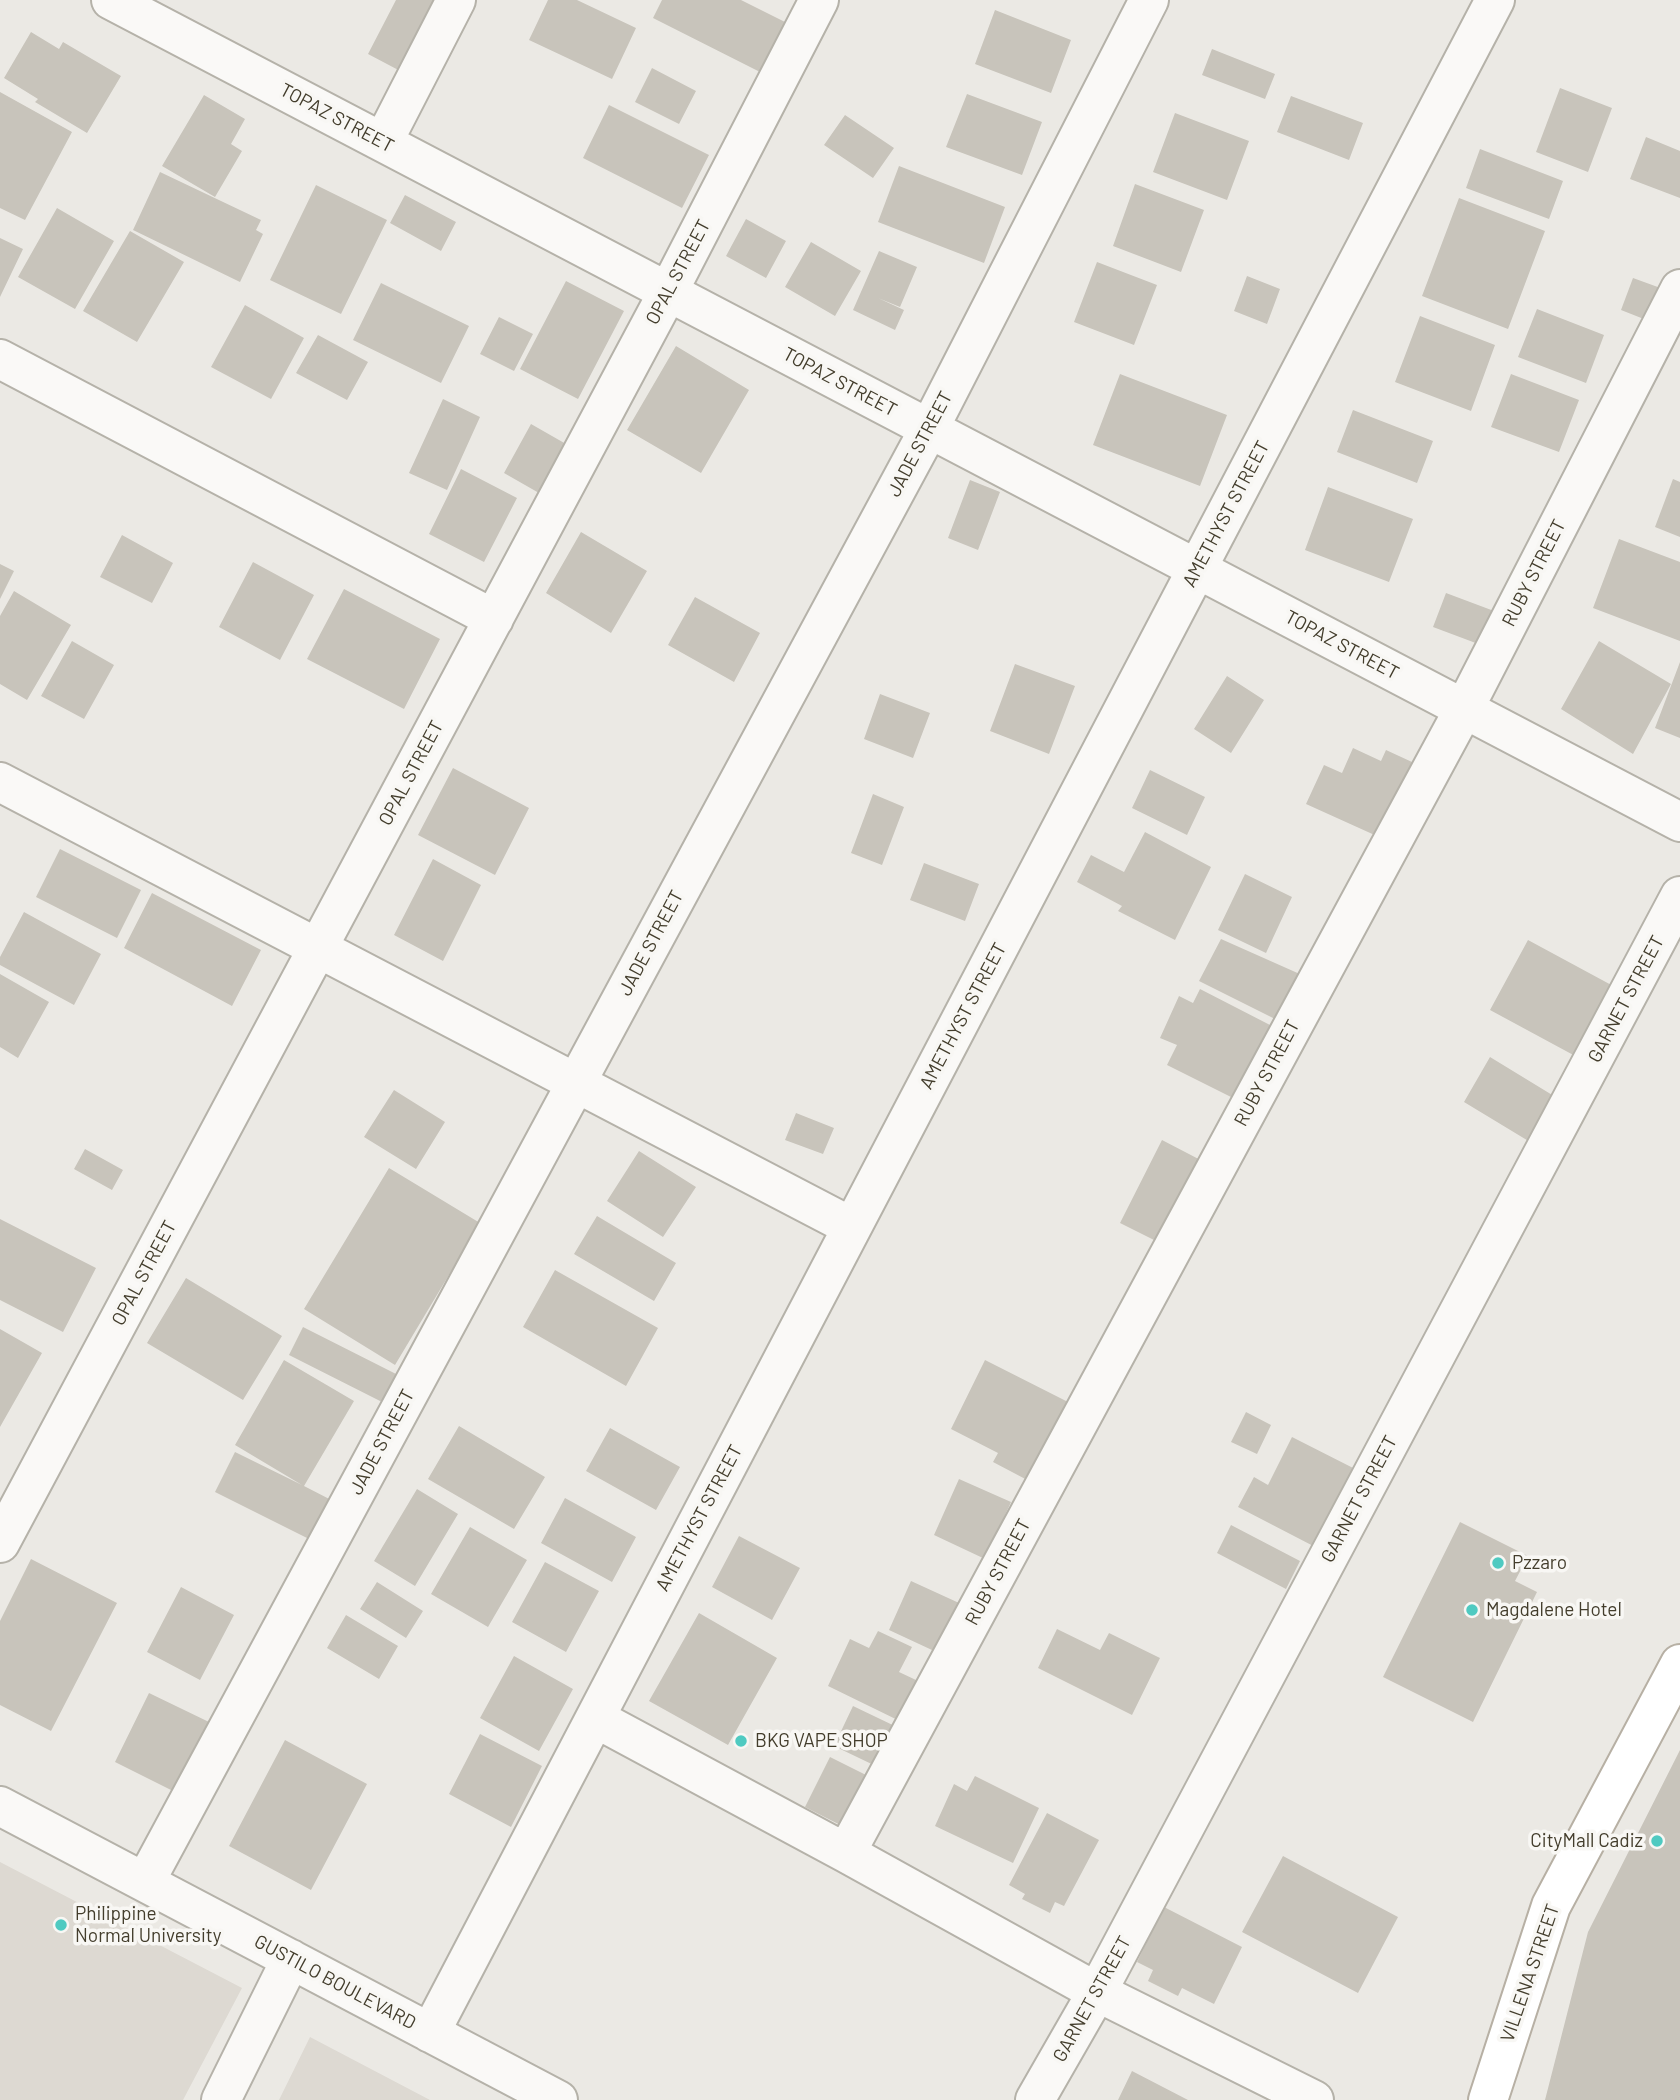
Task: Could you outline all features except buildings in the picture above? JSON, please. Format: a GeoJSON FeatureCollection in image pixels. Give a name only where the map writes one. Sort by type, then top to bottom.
{"type":"FeatureCollection","features":[{"type":"Feature","properties":{"kind":"main road","name":"VILLENA STREET"},"geometry":{"type":"LineString","coordinates":[[1488,2100],[1551,1906],[1680,1664]]}},
{"type":"Feature","properties":{"kind":"street","name":"TOPAZ STREET"},"geometry":{"type":"LineString","coordinates":[[111,0],[1680,822]]}},
{"type":"Feature","properties":{"kind":"street"},"geometry":{"type":"LineString","coordinates":[[383,142],[456,0]]}},
{"type":"Feature","properties":{"kind":"street","name":"OPAL STREET"},"geometry":{"type":"LineString","coordinates":[[0,1543],[668,292],[819,0]]}},
{"type":"Feature","properties":{"kind":"street","name":"JADE STREET"},"geometry":{"type":"LineString","coordinates":[[145,1882],[929,429],[1149,0]]}},
{"type":"Feature","properties":{"kind":"street","name":"AMETHYST STREET"},"geometry":{"type":"LineString","coordinates":[[430,2032],[1495,0]]}},
{"type":"Feature","properties":{"kind":"street","name":"RUBY STREET"},"geometry":{"type":"LineString","coordinates":[[846,1853],[1464,709],[1680,289]]}},
{"type":"Feature","properties":{"kind":"street"},"geometry":{"type":"LineString","coordinates":[[0,359],[494,619]]}},
{"type":"Feature","properties":{"kind":"street"},"geometry":{"type":"LineString","coordinates":[[0,782],[852,1227]]}},
{"type":"Feature","properties":{"kind":"street","name":"GARNET STREET"},"geometry":{"type":"LineString","coordinates":[[1035,2100],[1097,1992],[1680,896]]}},
{"type":"Feature","properties":{"kind":"street"},"geometry":{"type":"LineString","coordinates":[[595,1718],[1097,1992],[1314,2100]]}},
{"type":"Feature","properties":{"kind":"street","name":"GUSTILO BOULEVARD"},"geometry":{"type":"LineString","coordinates":[[0,1806],[558,2100]]}},
{"type":"Feature","properties":{"kind":"street"},"geometry":{"type":"LineString","coordinates":[[221,2100],[290,1959]]}},
{"type":"Feature","properties":{"kind":"shaded area","name":"Philippine Normal University"},"geometry":{"type":"Polygon","coordinates":[[[0,1862],[242,1988],[183,2100],[0,2100],[0,1862]]]}},
{"type":"Feature","properties":{"kind":"shaded area"},"geometry":{"type":"Polygon","coordinates":[[[310,2037],[430,2100],[279,2100],[310,2037]]]}},
{"type":"Feature","properties":{"kind":"place","name":"Pzzaro"},"geometry":{"type":"Point","coordinates":[1498,1563]}},
{"type":"Feature","properties":{"kind":"place","name":"Magdalene Hotel"},"geometry":{"type":"Point","coordinates":[1472,1610]}},
{"type":"Feature","properties":{"kind":"place","name":"BKG VAPE SHOP"},"geometry":{"type":"Point","coordinates":[741,1741]}},
{"type":"Feature","properties":{"kind":"place","name":"CityMall Cadiz"},"geometry":{"type":"Point","coordinates":[1657,1841]}},
{"type":"Feature","properties":{"kind":"place","name":"Philippine Normal University"},"geometry":{"type":"Point","coordinates":[61,1925]}}]}
